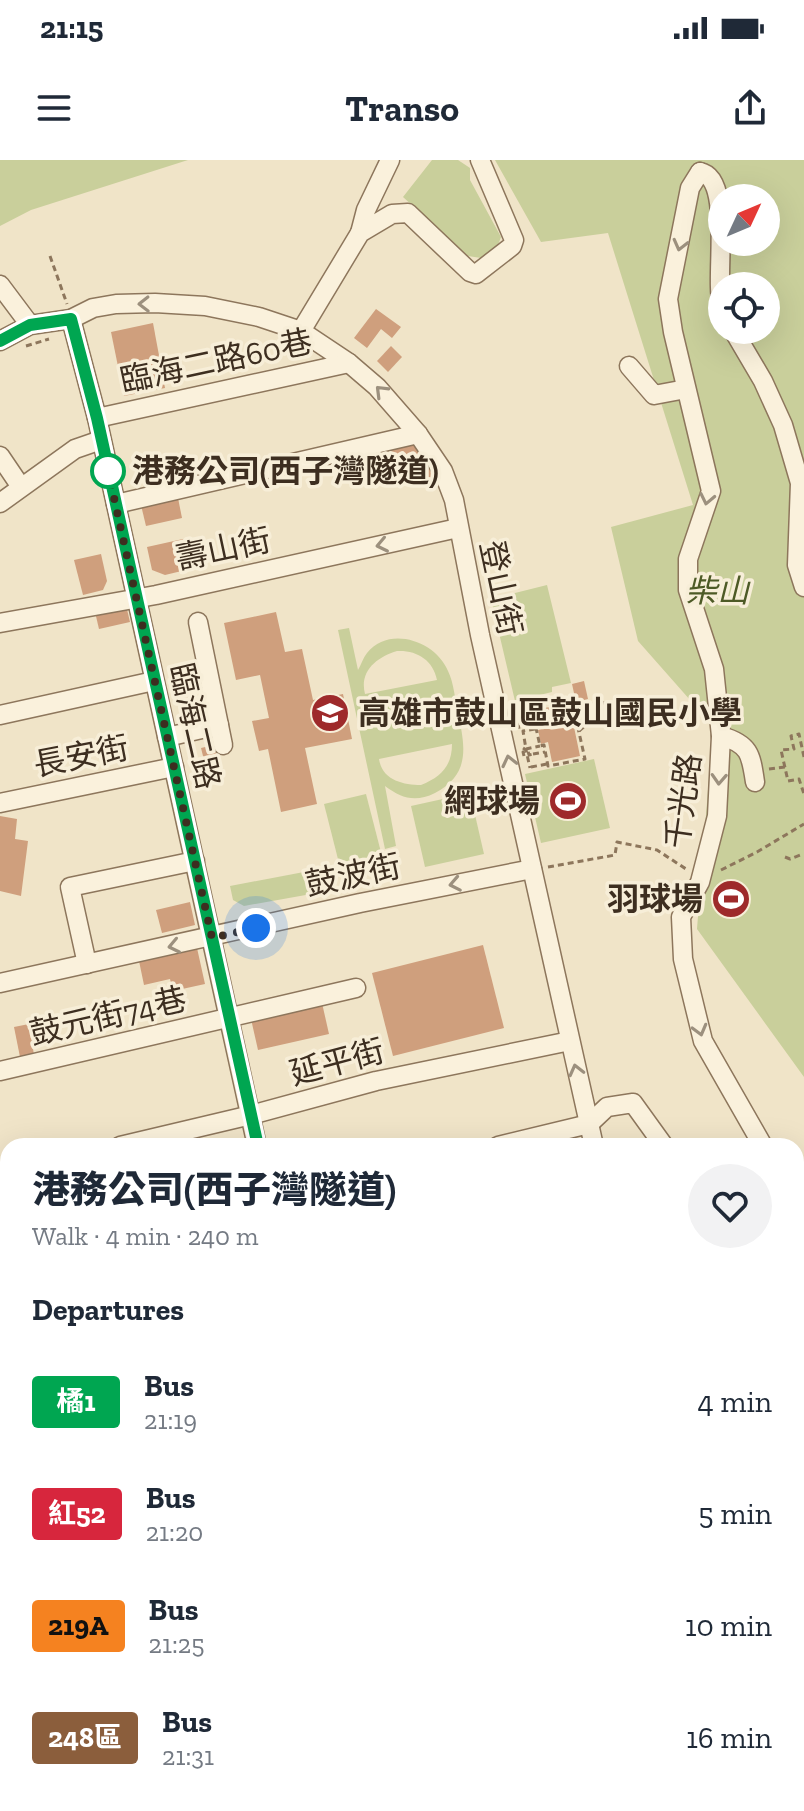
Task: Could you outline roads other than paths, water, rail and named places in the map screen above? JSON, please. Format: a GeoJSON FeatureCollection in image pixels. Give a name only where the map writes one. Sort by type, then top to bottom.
{"type":"FeatureCollection","features":[{"type":"Feature","properties":{"kind":"street"},"geometry":{"type":"LineString","coordinates":[[301,331],[360,233],[366,210],[390,160]]}},
{"type":"Feature","properties":{"kind":"street"},"geometry":{"type":"LineString","coordinates":[[360,233],[392,214],[408,213],[470,272],[476,274],[512,246],[514,240],[480,160]]}},
{"type":"Feature","properties":{"kind":"street"},"geometry":{"type":"LineString","coordinates":[[697,165],[713,178],[716,190],[721,220],[719,272]]}},
{"type":"Feature","properties":{"kind":"street","name":"千光路"},"geometry":{"type":"LineString","coordinates":[[697,165],[668,299],[711,491],[688,559],[688,590],[714,669],[721,736],[717,816],[700,882],[681,917],[683,959],[703,1041],[758,1138]]}},
{"type":"Feature","properties":{"kind":"street"},"geometry":{"type":"LineString","coordinates":[[0,285],[30,325]]}},
{"type":"Feature","properties":{"kind":"street","name":"登山街"},"geometry":{"type":"LineString","coordinates":[[0,341],[30,325],[71,319],[93,308],[116,304],[205,306],[259,317],[301,331],[349,363],[377,387],[418,434],[443,471],[454,500],[592,1138]]}},
{"type":"Feature","properties":{"kind":"street","name":"臨海二路"},"geometry":{"type":"LineString","coordinates":[[71,319],[97,418],[255,1138]]}},
{"type":"Feature","properties":{"kind":"street"},"geometry":{"type":"LineString","coordinates":[[741,344],[783,425],[800,483],[797,565],[804,587]]}},
{"type":"Feature","properties":{"kind":"street","name":"臨海二路60巷"},"geometry":{"type":"LineString","coordinates":[[97,418],[349,363]]}},
{"type":"Feature","properties":{"kind":"street"},"geometry":{"type":"LineString","coordinates":[[629,366],[654,395],[686,389]]}},
{"type":"Feature","properties":{"kind":"street"},"geometry":{"type":"LineString","coordinates":[[116,504],[418,434]]}},
{"type":"Feature","properties":{"kind":"street"},"geometry":{"type":"LineString","coordinates":[[0,503],[75,449],[101,440]]}},
{"type":"Feature","properties":{"kind":"street"},"geometry":{"type":"LineString","coordinates":[[0,456],[21,487]]}},
{"type":"Feature","properties":{"kind":"street","name":"壽山街"},"geometry":{"type":"LineString","coordinates":[[0,623],[137,599],[458,528]]}},
{"type":"Feature","properties":{"kind":"street"},"geometry":{"type":"LineString","coordinates":[[198,622],[223,745]]}},
{"type":"Feature","properties":{"kind":"street"},"geometry":{"type":"LineString","coordinates":[[0,715],[154,681]]}},
{"type":"Feature","properties":{"kind":"street"},"geometry":{"type":"LineString","coordinates":[[167,737],[219,725]]}},
{"type":"Feature","properties":{"kind":"street"},"geometry":{"type":"LineString","coordinates":[[721,736],[739,741],[747,750],[755,782]]}},
{"type":"Feature","properties":{"kind":"street","name":"長安街"},"geometry":{"type":"LineString","coordinates":[[0,803],[174,767]]}},
{"type":"Feature","properties":{"kind":"street"},"geometry":{"type":"LineString","coordinates":[[87,964],[70,887],[195,861]]}},
{"type":"Feature","properties":{"kind":"street","name":"鼓波街"},"geometry":{"type":"LineString","coordinates":[[0,983],[360,903],[532,869]]}},
{"type":"Feature","properties":{"kind":"street","name":"鼓元街74巷"},"geometry":{"type":"LineString","coordinates":[[0,1071],[356,988]]}},
{"type":"Feature","properties":{"kind":"street","name":"延平街"},"geometry":{"type":"LineString","coordinates":[[154,1138],[376,1081],[570,1041]]}},
{"type":"Feature","properties":{"kind":"street"},"geometry":{"type":"LineString","coordinates":[[531,1138],[589,1124],[607,1107],[633,1103],[658,1138]]}},
{"type":"Feature","properties":{"kind":"place","name":"港務公司(西子灣隧道)"},"geometry":{"type":"Point","coordinates":[108,471]}},
{"type":"Feature","properties":{"kind":"place","name":"高雄市鼓山區鼓山國民小學"},"geometry":{"type":"Point","coordinates":[330,713]}},
{"type":"Feature","properties":{"kind":"place","name":"網球場"},"geometry":{"type":"Point","coordinates":[568,801]}},
{"type":"Feature","properties":{"kind":"place","name":"羽球場"},"geometry":{"type":"Point","coordinates":[731,899]}},
{"type":"Feature","properties":{"kind":"park label","name":"柴山"},"geometry":{"type":"Point","coordinates":[717,591]}}]}
